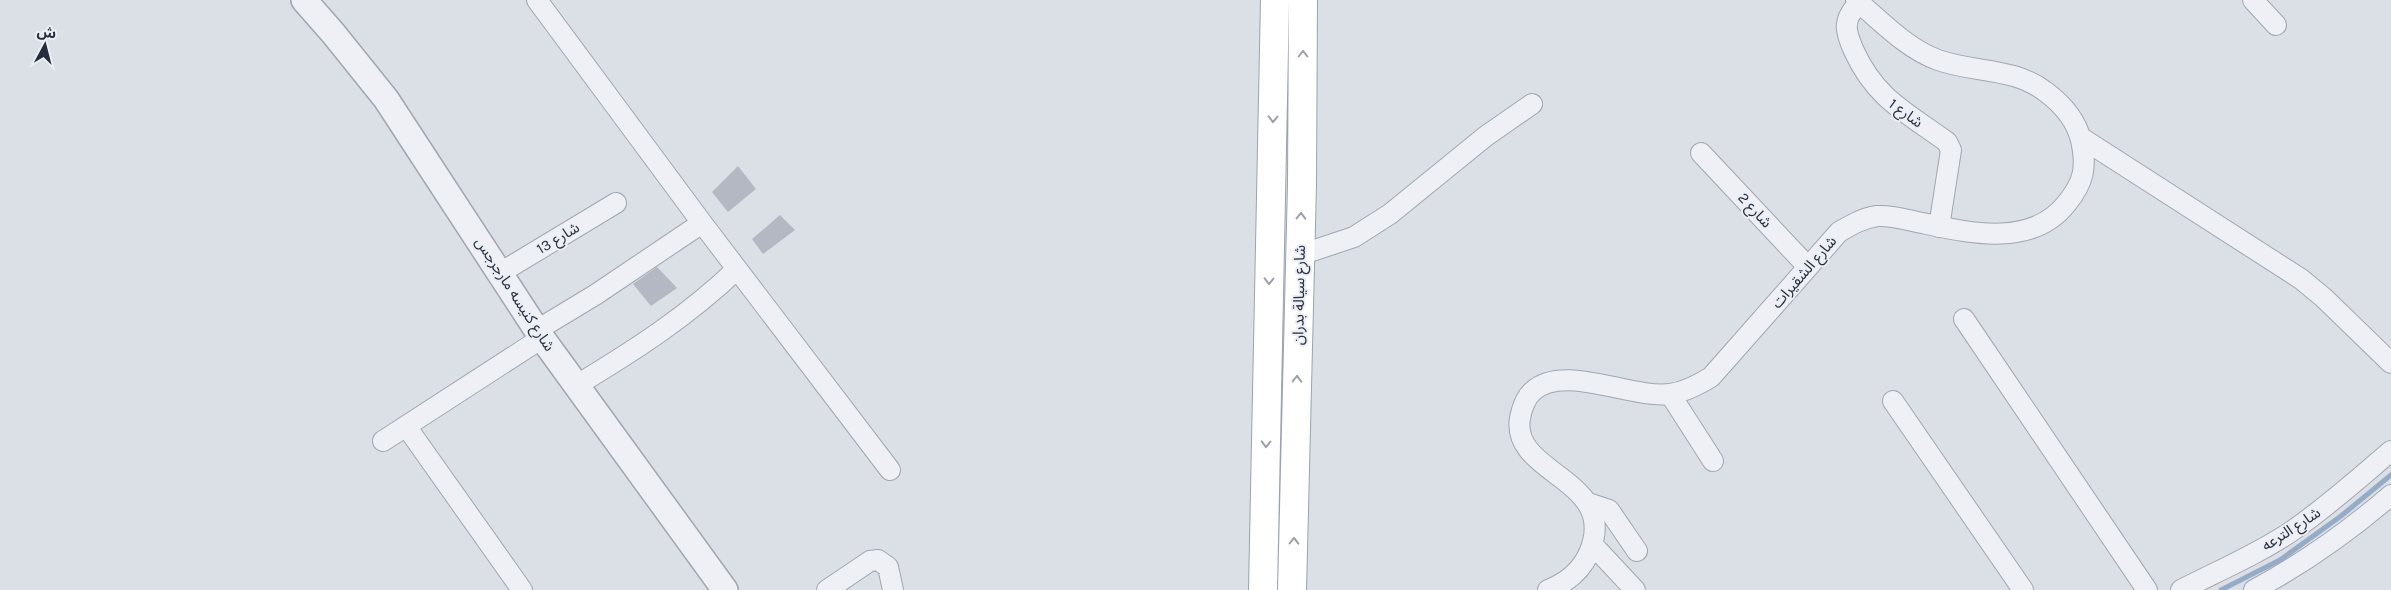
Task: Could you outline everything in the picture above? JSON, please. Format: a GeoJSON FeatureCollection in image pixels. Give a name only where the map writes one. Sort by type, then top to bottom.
{"type":"FeatureCollection","features":[{"type":"Feature","properties":{"kind":"main road","name":"شارع سيالة بدران"},"geometry":{"type":"LineString","coordinates":[[1263,590],[1275,0]]}},
{"type":"Feature","properties":{"kind":"main road","name":"شارع سيالة بدران"},"geometry":{"type":"LineString","coordinates":[[1292,590],[1302,185],[1303,0]]}},
{"type":"Feature","properties":{"kind":"main road"},"geometry":{"type":"LineString","coordinates":[[1271,194],[1302,185]]}},
{"type":"Feature","properties":{"kind":"street","name":"شارع كنيسه مارجرجس"},"geometry":{"type":"LineString","coordinates":[[304,0],[386,99],[540,334],[724,590]]}},
{"type":"Feature","properties":{"kind":"street"},"geometry":{"type":"LineString","coordinates":[[537,0],[702,223],[890,470]]}},
{"type":"Feature","properties":{"kind":"street"},"geometry":{"type":"LineString","coordinates":[[2253,0],[2276,25]]}},
{"type":"Feature","properties":{"kind":"street","name":"شارع الشقيرات"},"geometry":{"type":"LineString","coordinates":[[1548,590],[1572,577],[1585,562],[1592,544],[1594,523],[1588,503],[1574,486],[1536,458],[1524,444],[1519,425],[1520,416],[1522,406],[1533,391],[1550,382],[1569,380],[1651,395],[1670,394],[1692,388],[1711,377],[1839,232],[1858,221],[1878,216],[1995,235],[2020,232],[2044,222],[2064,208],[2080,188],[2083,154],[2080,138],[2073,122],[2063,107],[2045,91],[2024,79],[2000,71],[1956,66],[1937,60],[1903,39],[1858,1]]}},
{"type":"Feature","properties":{"kind":"street","name":"شارع 1"},"geometry":{"type":"LineString","coordinates":[[1858,1],[1850,11],[1846,23],[1847,35],[1863,70],[1891,103],[1947,142],[1951,150],[1940,227]]}},
{"type":"Feature","properties":{"kind":"street"},"geometry":{"type":"LineString","coordinates":[[1300,255],[1354,237],[1390,214],[1486,136],[1532,104]]}},
{"type":"Feature","properties":{"kind":"street"},"geometry":{"type":"LineString","coordinates":[[2080,138],[2301,279],[2324,298],[2391,363]]}},
{"type":"Feature","properties":{"kind":"street","name":"شارع 2"},"geometry":{"type":"LineString","coordinates":[[1701,154],[1808,267]]}},
{"type":"Feature","properties":{"kind":"street","name":"شارع 13"},"geometry":{"type":"LineString","coordinates":[[500,273],[616,203]]}},
{"type":"Feature","properties":{"kind":"street"},"geometry":{"type":"LineString","coordinates":[[383,441],[702,223]]}},
{"type":"Feature","properties":{"kind":"street"},"geometry":{"type":"LineString","coordinates":[[577,385],[654,338],[688,312],[737,269]]}},
{"type":"Feature","properties":{"kind":"street"},"geometry":{"type":"LineString","coordinates":[[1964,319],[2147,590]]}},
{"type":"Feature","properties":{"kind":"street"},"geometry":{"type":"LineString","coordinates":[[1670,394],[1713,461]]}},
{"type":"Feature","properties":{"kind":"street"},"geometry":{"type":"LineString","coordinates":[[1893,402],[2023,590]]}},
{"type":"Feature","properties":{"kind":"street"},"geometry":{"type":"LineString","coordinates":[[406,426],[522,590]]}},
{"type":"Feature","properties":{"kind":"street","name":"شارع الترعه"},"geometry":{"type":"LineString","coordinates":[[2181,590],[2291,532],[2326,506],[2391,451]]}},
{"type":"Feature","properties":{"kind":"street"},"geometry":{"type":"LineString","coordinates":[[2254,590],[2296,567],[2342,536],[2391,495]]}},
{"type":"Feature","properties":{"kind":"street"},"geometry":{"type":"LineString","coordinates":[[1588,503],[1609,510],[1637,551]]}},
{"type":"Feature","properties":{"kind":"street"},"geometry":{"type":"LineString","coordinates":[[1592,544],[1635,590]]}},
{"type":"Feature","properties":{"kind":"street"},"geometry":{"type":"LineString","coordinates":[[827,590],[870,561],[878,560],[888,567],[893,590]]}},
{"type":"Feature","properties":{"kind":"building"},"geometry":{"type":"Polygon","coordinates":[[[738,166],[756,189],[728,212],[712,192],[738,166]]]}},
{"type":"Feature","properties":{"kind":"building"},"geometry":{"type":"Polygon","coordinates":[[[780,215],[795,230],[763,254],[752,239],[780,215]]]}},
{"type":"Feature","properties":{"kind":"building"},"geometry":{"type":"Polygon","coordinates":[[[657,267],[677,288],[651,306],[633,284],[657,267]]]}},
{"type":"Feature","properties":{"kind":"waterway"},"geometry":{"type":"LineString","coordinates":[[2221,590],[2280,560],[2341,516],[2391,475]]}}]}
